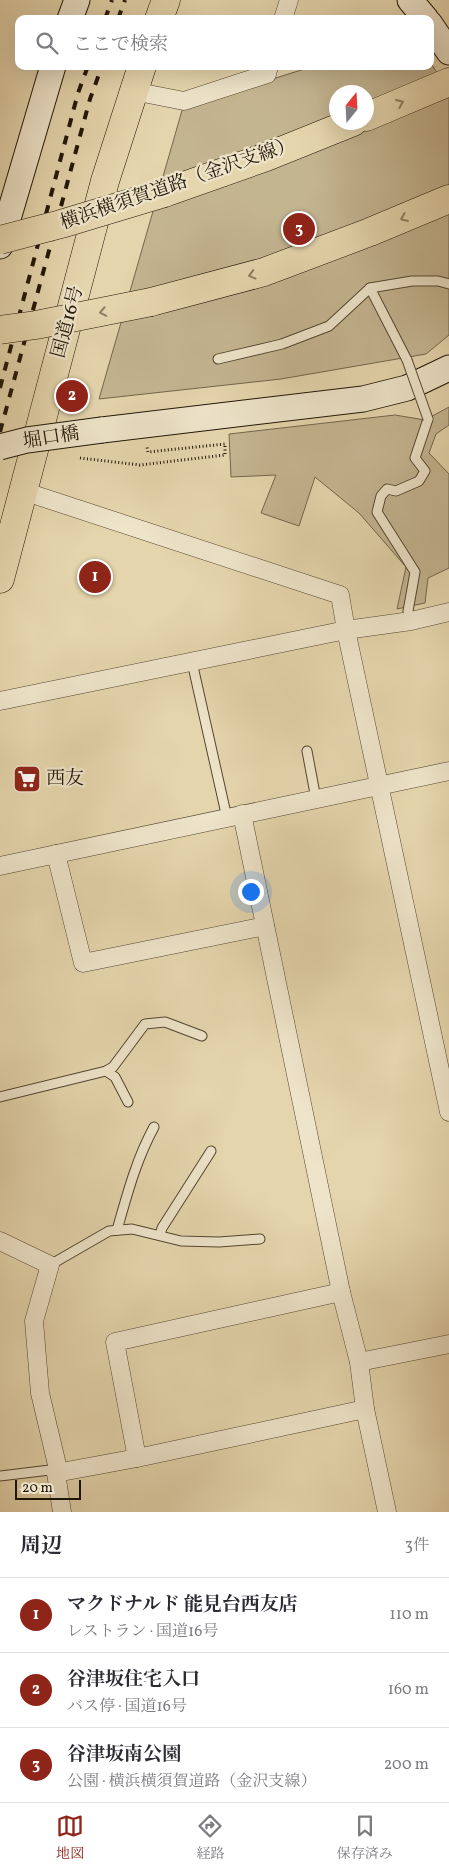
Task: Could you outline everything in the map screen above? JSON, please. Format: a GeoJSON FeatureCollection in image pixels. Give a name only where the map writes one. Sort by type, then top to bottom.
{"type":"FeatureCollection","features":[{"type":"Feature","properties":{"kind":"highway"},"geometry":{"type":"LineString","coordinates":[[160,15],[166,0]]}},
{"type":"Feature","properties":{"kind":"highway","name":"国道16号"},"geometry":{"type":"LineString","coordinates":[[0,579],[105,181],[138,79]]}},
{"type":"Feature","properties":{"kind":"highway"},"geometry":{"type":"LineString","coordinates":[[374,114],[441,85]]}},
{"type":"Feature","properties":{"kind":"highway","name":"横浜横須賀道路（金沢支線）"},"geometry":{"type":"LineString","coordinates":[[0,240],[164,193],[266,157],[333,130]]}},
{"type":"Feature","properties":{"kind":"highway"},"geometry":{"type":"LineString","coordinates":[[0,330],[36,325],[151,302],[264,272],[370,232],[449,199]]}},
{"type":"Feature","properties":{"kind":"street"},"geometry":{"type":"LineString","coordinates":[[71,15],[76,0]]}},
{"type":"Feature","properties":{"kind":"street"},"geometry":{"type":"LineString","coordinates":[[284,15],[289,0]]}},
{"type":"Feature","properties":{"kind":"street"},"geometry":{"type":"LineString","coordinates":[[410,0],[423,15]]}},
{"type":"Feature","properties":{"kind":"street"},"geometry":{"type":"LineString","coordinates":[[434,30],[449,52]]}},
{"type":"Feature","properties":{"kind":"street"},"geometry":{"type":"LineString","coordinates":[[0,246],[51,70]]}},
{"type":"Feature","properties":{"kind":"street"},"geometry":{"type":"LineString","coordinates":[[138,79],[184,101],[267,74],[268,70]]}},
{"type":"Feature","properties":{"kind":"street","name":"堀口橋"},"geometry":{"type":"LineString","coordinates":[[0,447],[27,440],[102,430],[363,399],[407,388],[449,368]]}},
{"type":"Feature","properties":{"kind":"street"},"geometry":{"type":"LineString","coordinates":[[23,491],[340,595],[449,1112]]}},
{"type":"Feature","properties":{"kind":"street"},"geometry":{"type":"LineString","coordinates":[[0,701],[346,630],[449,612]]}},
{"type":"Feature","properties":{"kind":"street"},"geometry":{"type":"LineString","coordinates":[[0,866],[449,771]]}},
{"type":"Feature","properties":{"kind":"street"},"geometry":{"type":"LineString","coordinates":[[234,816],[265,926],[342,1292],[359,1362],[366,1409],[387,1512]]}},
{"type":"Feature","properties":{"kind":"street"},"geometry":{"type":"LineString","coordinates":[[56,854],[82,962],[265,926]]}},
{"type":"Feature","properties":{"kind":"street"},"geometry":{"type":"LineString","coordinates":[[0,1241],[50,1265],[34,1321],[40,1393],[57,1471],[62,1512]]}},
{"type":"Feature","properties":{"kind":"street"},"geometry":{"type":"LineString","coordinates":[[136,1458],[115,1342],[342,1292]]}},
{"type":"Feature","properties":{"kind":"street"},"geometry":{"type":"LineString","coordinates":[[359,1362],[449,1344]]}},
{"type":"Feature","properties":{"kind":"street"},"geometry":{"type":"LineString","coordinates":[[57,1471],[136,1458],[366,1409]]}},
{"type":"Feature","properties":{"kind":"lane"},"geometry":{"type":"LineString","coordinates":[[218,359],[282,344],[329,326],[370,288],[412,281],[438,281],[449,284]]}},
{"type":"Feature","properties":{"kind":"lane"},"geometry":{"type":"LineString","coordinates":[[370,288],[407,360],[428,419],[415,458],[425,471],[420,481],[396,491],[386,489],[381,496],[377,512],[415,572],[408,612],[411,620]]}},
{"type":"Feature","properties":{"kind":"lane"},"geometry":{"type":"LineString","coordinates":[[192,662],[234,816]]}},
{"type":"Feature","properties":{"kind":"lane"},"geometry":{"type":"LineString","coordinates":[[307,750],[316,799]]}},
{"type":"Feature","properties":{"kind":"lane"},"geometry":{"type":"LineString","coordinates":[[0,1098],[106,1072],[113,1067],[145,1024],[165,1022],[202,1036]]}},
{"type":"Feature","properties":{"kind":"lane"},"geometry":{"type":"LineString","coordinates":[[106,1072],[115,1076],[128,1102]]}},
{"type":"Feature","properties":{"kind":"lane"},"geometry":{"type":"LineString","coordinates":[[117,1230],[132,1176],[154,1127]]}},
{"type":"Feature","properties":{"kind":"lane"},"geometry":{"type":"LineString","coordinates":[[160,1235],[162,1228],[211,1151]]}},
{"type":"Feature","properties":{"kind":"lane"},"geometry":{"type":"LineString","coordinates":[[50,1265],[109,1231],[117,1230],[132,1229],[181,1241],[218,1242],[260,1239]]}},
{"type":"Feature","properties":{"kind":"lane"},"geometry":{"type":"LineString","coordinates":[[0,1476],[57,1471]]}},
{"type":"Feature","properties":{"kind":"path"},"geometry":{"type":"LineString","coordinates":[[71,457],[140,465],[225,455],[225,444],[148,452],[147,425]]}},
{"type":"Feature","properties":{"kind":"shaded area"},"geometry":{"type":"Polygon","coordinates":[[[434,68],[449,91],[449,335],[426,354],[281,379],[99,399],[183,107],[301,70],[434,70],[434,68]]]}},
{"type":"Feature","properties":{"kind":"shaded area"},"geometry":{"type":"Polygon","coordinates":[[[449,407],[449,425],[436,434],[429,453],[449,474],[449,568],[428,578],[425,603],[397,609],[406,567],[359,513],[315,477],[299,526],[261,513],[276,475],[231,477],[229,434],[395,415],[425,420],[449,407]]]}},
{"type":"Feature","properties":{"kind":"railway"},"geometry":{"type":"LineString","coordinates":[[106,15],[112,0]]}},
{"type":"Feature","properties":{"kind":"railway"},"geometry":{"type":"LineString","coordinates":[[119,15],[125,0]]}},
{"type":"Feature","properties":{"kind":"railway"},"geometry":{"type":"LineString","coordinates":[[0,388],[78,93],[87,70]]}},
{"type":"Feature","properties":{"kind":"railway"},"geometry":{"type":"LineString","coordinates":[[0,432],[90,99],[101,70]]}},
{"type":"Feature","properties":{"kind":"place","name":"谷津坂南公園"},"geometry":{"type":"Point","coordinates":[299,229]}},
{"type":"Feature","properties":{"kind":"place","name":"谷津坂住宅入口"},"geometry":{"type":"Point","coordinates":[72,396]}},
{"type":"Feature","properties":{"kind":"place","name":"マクドナルド 能見台西友店"},"geometry":{"type":"Point","coordinates":[95,577]}},
{"type":"Feature","properties":{"kind":"place","name":"西友"},"geometry":{"type":"Point","coordinates":[27,779]}}]}
